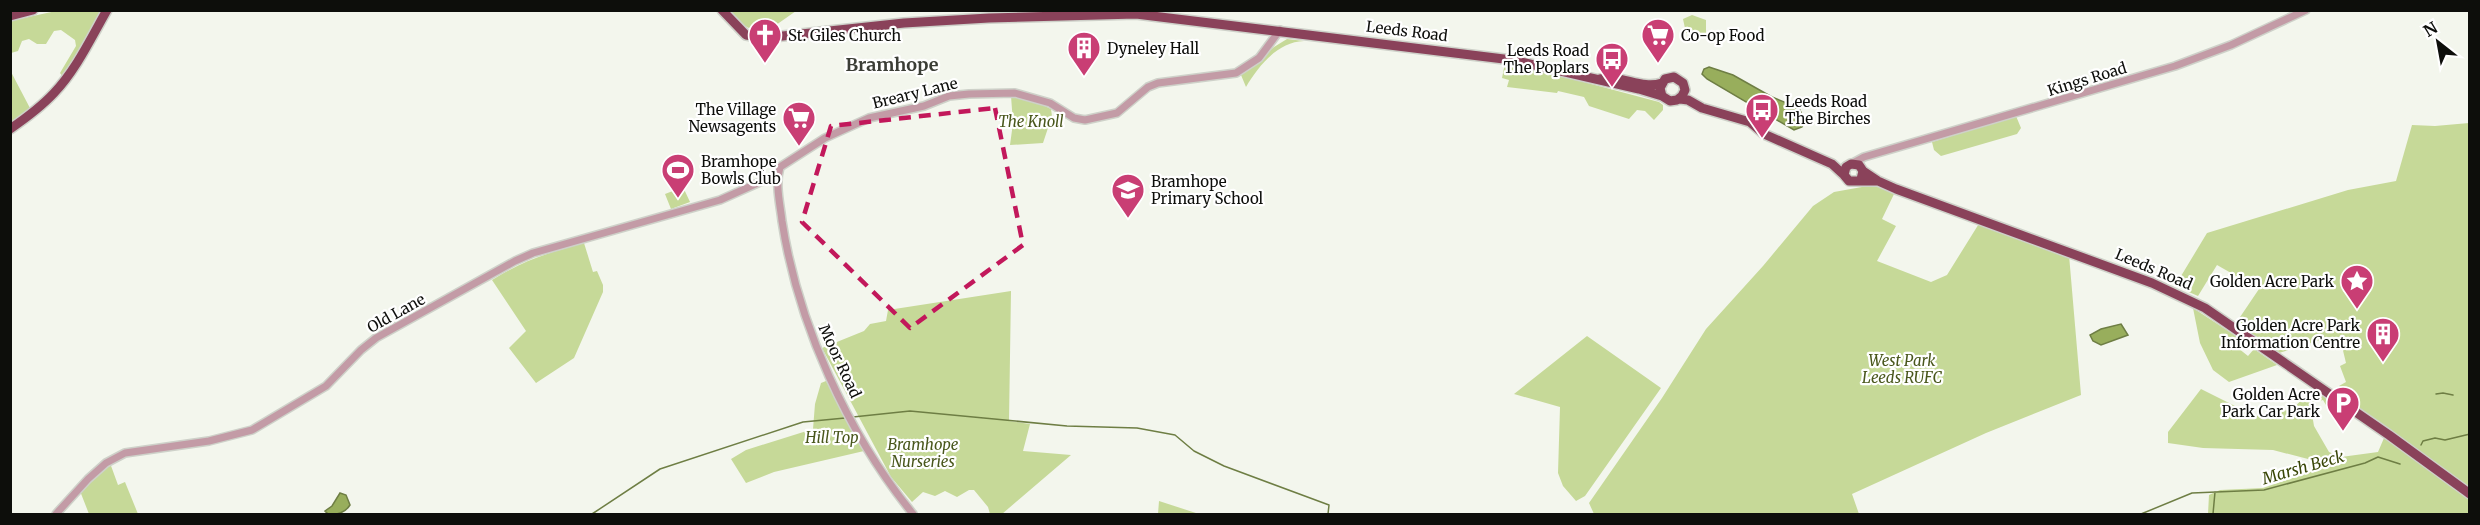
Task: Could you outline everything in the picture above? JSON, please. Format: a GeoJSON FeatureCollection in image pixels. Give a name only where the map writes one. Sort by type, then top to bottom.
{"type":"FeatureCollection","features":[{"type":"Feature","properties":{"kind":"highway"},"geometry":{"type":"LineString","coordinates":[[10,16],[33,10]]}},
{"type":"Feature","properties":{"kind":"highway"},"geometry":{"type":"LineString","coordinates":[[10,129],[45,102],[59,87],[78,61],[107,10]]}},
{"type":"Feature","properties":{"kind":"highway","name":"Leeds Road"},"geometry":{"type":"LineString","coordinates":[[722,10],[746,35],[764,38],[904,23],[1118,14],[1280,30],[1506,59],[1662,96]]}},
{"type":"Feature","properties":{"kind":"highway"},"geometry":{"type":"LineString","coordinates":[[1709,109],[1674,77],[1662,83],[1660,88],[1662,96],[1670,101],[1688,100],[1709,109],[1735,118],[1740,117],[1764,134],[1832,164],[1852,183],[1862,174],[1857,164],[1832,164]]}},
{"type":"Feature","properties":{"kind":"highway","name":"Leeds Road"},"geometry":{"type":"LineString","coordinates":[[1595,80],[1613,78],[1649,85],[1662,83]]}},
{"type":"Feature","properties":{"kind":"highway"},"geometry":{"type":"LineString","coordinates":[[1680,99],[1685,90],[1683,83]]}},
{"type":"Feature","properties":{"kind":"highway"},"geometry":{"type":"LineString","coordinates":[[1844,175],[1850,165]]}},
{"type":"Feature","properties":{"kind":"highway","name":"Leeds Road"},"geometry":{"type":"LineString","coordinates":[[1862,174],[2184,297],[2240,332],[2469,495]]}},
{"type":"Feature","properties":{"kind":"street","name":"Kings Road"},"geometry":{"type":"LineString","coordinates":[[1850,165],[1869,156],[2175,66],[2231,45],[2306,10]]}},
{"type":"Feature","properties":{"kind":"street","name":"Breary Lane"},"geometry":{"type":"LineString","coordinates":[[779,170],[825,138],[869,118],[924,106],[949,96],[1023,95],[1050,103],[1074,118],[1085,120],[1102,118],[1118,113],[1148,87],[1236,73],[1258,57],[1280,30]]}},
{"type":"Feature","properties":{"kind":"street"},"geometry":{"type":"LineString","coordinates":[[1862,174],[1869,156]]}},
{"type":"Feature","properties":{"kind":"street","name":"Old Lane"},"geometry":{"type":"LineString","coordinates":[[56,514],[106,463],[125,453],[209,441],[252,430],[263,424],[326,386],[376,338],[515,261],[533,253],[720,200],[779,170]]}},
{"type":"Feature","properties":{"kind":"street","name":"Moor Road"},"geometry":{"type":"LineString","coordinates":[[779,170],[778,196],[785,242],[813,341],[874,463],[914,514]]}},
{"type":"Feature","properties":{"kind":"highlighted area"},"geometry":{"type":"Polygon","coordinates":[[[995,108],[1023,245],[910,328],[802,222],[831,126],[995,108]]]}},
{"type":"Feature","properties":{"kind":"green space"},"geometry":{"type":"Polygon","coordinates":[[[732,10],[796,11],[776,25],[777,30],[762,31],[742,24],[731,13],[732,10]]]}},
{"type":"Feature","properties":{"kind":"green space"},"geometry":{"type":"Polygon","coordinates":[[[56,11],[101,11],[63,77],[60,73],[76,46],[75,40],[61,30],[54,31],[46,44],[37,44],[29,39],[22,41],[18,51],[11,53],[10,21],[56,11]]]}},
{"type":"Feature","properties":{"kind":"green space"},"geometry":{"type":"Polygon","coordinates":[[[1692,15],[1706,20],[1706,34],[1686,33],[1683,19],[1692,15]]]}},
{"type":"Feature","properties":{"kind":"green space"},"geometry":{"type":"Polygon","coordinates":[[[1287,39],[1304,41],[1295,42],[1270,56],[1246,87],[1241,75],[1287,39]]]}},
{"type":"Feature","properties":{"kind":"green space"},"geometry":{"type":"Polygon","coordinates":[[[1505,63],[1659,102],[1663,105],[1663,110],[1654,120],[1645,111],[1637,110],[1629,119],[1589,106],[1584,97],[1558,91],[1557,93],[1507,87],[1509,80],[1502,78],[1505,63]]]}},
{"type":"Feature","properties":{"kind":"green space"},"geometry":{"type":"Polygon","coordinates":[[[10,70],[31,110],[10,125],[10,70]]]}},
{"type":"Feature","properties":{"kind":"green space","name":"The Knoll"},"geometry":{"type":"Polygon","coordinates":[[[1011,96],[1033,100],[1051,109],[1052,116],[1043,143],[1010,145],[1013,123],[1011,96]]]}},
{"type":"Feature","properties":{"kind":"green space"},"geometry":{"type":"Polygon","coordinates":[[[2016,116],[2021,128],[2017,134],[1941,156],[1934,150],[1932,142],[2016,116]]]}},
{"type":"Feature","properties":{"kind":"green space","name":"Golden Acre Park"},"geometry":{"type":"Polygon","coordinates":[[[2469,123],[2469,489],[2344,399],[2347,396],[2339,386],[2346,382],[2340,366],[2346,363],[2340,338],[2332,340],[2330,337],[2279,353],[2236,323],[2259,289],[2217,265],[2198,296],[2175,286],[2207,233],[2348,190],[2396,181],[2412,125],[2435,126],[2469,123]]]}},
{"type":"Feature","properties":{"kind":"green space","name":"West Park Leeds RUFC"},"geometry":{"type":"Polygon","coordinates":[[[1873,185],[1895,192],[1882,219],[1896,226],[1877,261],[1931,282],[1947,275],[1980,222],[2069,255],[2081,395],[1986,433],[1852,494],[1859,514],[1594,514],[1589,503],[1662,398],[1706,329],[1813,206],[1834,192],[1873,185]]]}},
{"type":"Feature","properties":{"kind":"green space","name":"Bramhope Bowls Club"},"geometry":{"type":"Polygon","coordinates":[[[683,187],[690,202],[671,209],[665,194],[683,187]]]}},
{"type":"Feature","properties":{"kind":"green space"},"geometry":{"type":"Polygon","coordinates":[[[584,243],[593,272],[597,271],[603,285],[603,292],[574,358],[536,383],[509,348],[526,331],[492,280],[536,258],[584,243]]]}},
{"type":"Feature","properties":{"kind":"green space","name":"Bramhope Nurseries"},"geometry":{"type":"Polygon","coordinates":[[[1011,291],[1009,421],[1030,424],[1023,451],[1071,455],[1002,514],[990,514],[988,507],[974,490],[969,490],[957,497],[945,491],[935,496],[923,492],[912,502],[891,477],[822,348],[864,331],[870,324],[886,321],[888,310],[1011,291]]]}},
{"type":"Feature","properties":{"kind":"green space"},"geometry":{"type":"Polygon","coordinates":[[[2193,308],[2242,340],[2238,348],[2248,356],[2254,349],[2277,365],[2229,382],[2213,370],[2200,343],[2193,308]]]}},
{"type":"Feature","properties":{"kind":"green space"},"geometry":{"type":"Polygon","coordinates":[[[1587,336],[1661,388],[1585,496],[1576,501],[1563,486],[1558,473],[1560,407],[1514,394],[1587,336]]]}},
{"type":"Feature","properties":{"kind":"green space","name":"Hill Top"},"geometry":{"type":"Polygon","coordinates":[[[826,381],[864,451],[774,472],[746,483],[731,459],[746,450],[813,429],[815,404],[821,383],[826,381]]]}},
{"type":"Feature","properties":{"kind":"green space"},"geometry":{"type":"Polygon","coordinates":[[[2312,388],[2333,403],[2326,405],[2323,400],[2315,402],[2311,408],[2314,426],[2329,452],[2341,457],[2378,452],[2384,438],[2469,498],[2469,514],[2208,514],[2209,495],[2220,490],[2263,488],[2331,465],[2273,450],[2203,448],[2168,443],[2168,432],[2201,389],[2255,416],[2293,409],[2312,388]]]}},
{"type":"Feature","properties":{"kind":"green space"},"geometry":{"type":"Polygon","coordinates":[[[110,463],[118,485],[125,482],[138,514],[89,514],[80,491],[110,463]]]}},
{"type":"Feature","properties":{"kind":"green space"},"geometry":{"type":"Polygon","coordinates":[[[1159,501],[1199,514],[1158,514],[1159,501]]]}},
{"type":"Feature","properties":{"kind":"shaded area"},"geometry":{"type":"Polygon","coordinates":[[[1709,67],[1733,75],[1772,97],[1799,108],[1805,121],[1802,127],[1794,130],[1707,79],[1702,74],[1704,69],[1709,67]]]}},
{"type":"Feature","properties":{"kind":"shaded area"},"geometry":{"type":"Polygon","coordinates":[[[2121,324],[2128,335],[2101,345],[2093,341],[2090,335],[2101,329],[2121,324]]]}},
{"type":"Feature","properties":{"kind":"shaded area"},"geometry":{"type":"Polygon","coordinates":[[[340,493],[346,495],[350,505],[341,513],[328,514],[325,511],[332,506],[340,493]]]}},
{"type":"Feature","properties":{"kind":"waterway"},"geometry":{"type":"LineString","coordinates":[[2436,394],[2453,395]]}},
{"type":"Feature","properties":{"kind":"waterway"},"geometry":{"type":"LineString","coordinates":[[853,417],[910,411],[1067,426],[1137,428],[1175,435],[1194,451],[1224,466],[1329,505],[1328,514]]}},
{"type":"Feature","properties":{"kind":"waterway"},"geometry":{"type":"LineString","coordinates":[[592,514],[660,469],[803,422],[845,418]]}},
{"type":"Feature","properties":{"kind":"waterway","name":"Marsh Beck"},"geometry":{"type":"LineString","coordinates":[[2421,445],[2423,441],[2435,438],[2445,440],[2470,434]]}},
{"type":"Feature","properties":{"kind":"waterway","name":"Marsh Beck"},"geometry":{"type":"LineString","coordinates":[[2141,514],[2192,493],[2264,490],[2365,463],[2378,457],[2400,464]]}},
{"type":"Feature","properties":{"kind":"waterway"},"geometry":{"type":"LineString","coordinates":[[2213,514],[2215,492]]}},
{"type":"Feature","properties":{"kind":"place","name":"St. Giles Church"},"geometry":{"type":"Point","coordinates":[765,64]}},
{"type":"Feature","properties":{"kind":"place","name":"Co-op Food"},"geometry":{"type":"Point","coordinates":[1658,64]}},
{"type":"Feature","properties":{"kind":"place","name":"Dyneley Hall"},"geometry":{"type":"Point","coordinates":[1084,77]}},
{"type":"Feature","properties":{"kind":"place","name":"Leeds Road The Poplars"},"geometry":{"type":"Point","coordinates":[1612,88]}},
{"type":"Feature","properties":{"kind":"place","name":"Leeds Road The Birches"},"geometry":{"type":"Point","coordinates":[1762,139]}},
{"type":"Feature","properties":{"kind":"place","name":"The Village Newsagents"},"geometry":{"type":"Point","coordinates":[799,147]}},
{"type":"Feature","properties":{"kind":"place","name":"Bramhope Bowls Club"},"geometry":{"type":"Point","coordinates":[678,199]}},
{"type":"Feature","properties":{"kind":"place","name":"Bramhope Primary School"},"geometry":{"type":"Point","coordinates":[1128,219]}},
{"type":"Feature","properties":{"kind":"place","name":"Golden Acre Park"},"geometry":{"type":"Point","coordinates":[2357,310]}},
{"type":"Feature","properties":{"kind":"place","name":"Golden Acre Park Information Centre"},"geometry":{"type":"Point","coordinates":[2383,363]}},
{"type":"Feature","properties":{"kind":"place","name":"Golden Acre Park Car Park"},"geometry":{"type":"Point","coordinates":[2343,432]}},
{"type":"Feature","properties":{"kind":"district","name":"Bramhope"},"geometry":{"type":"Point","coordinates":[892,64]}}]}
